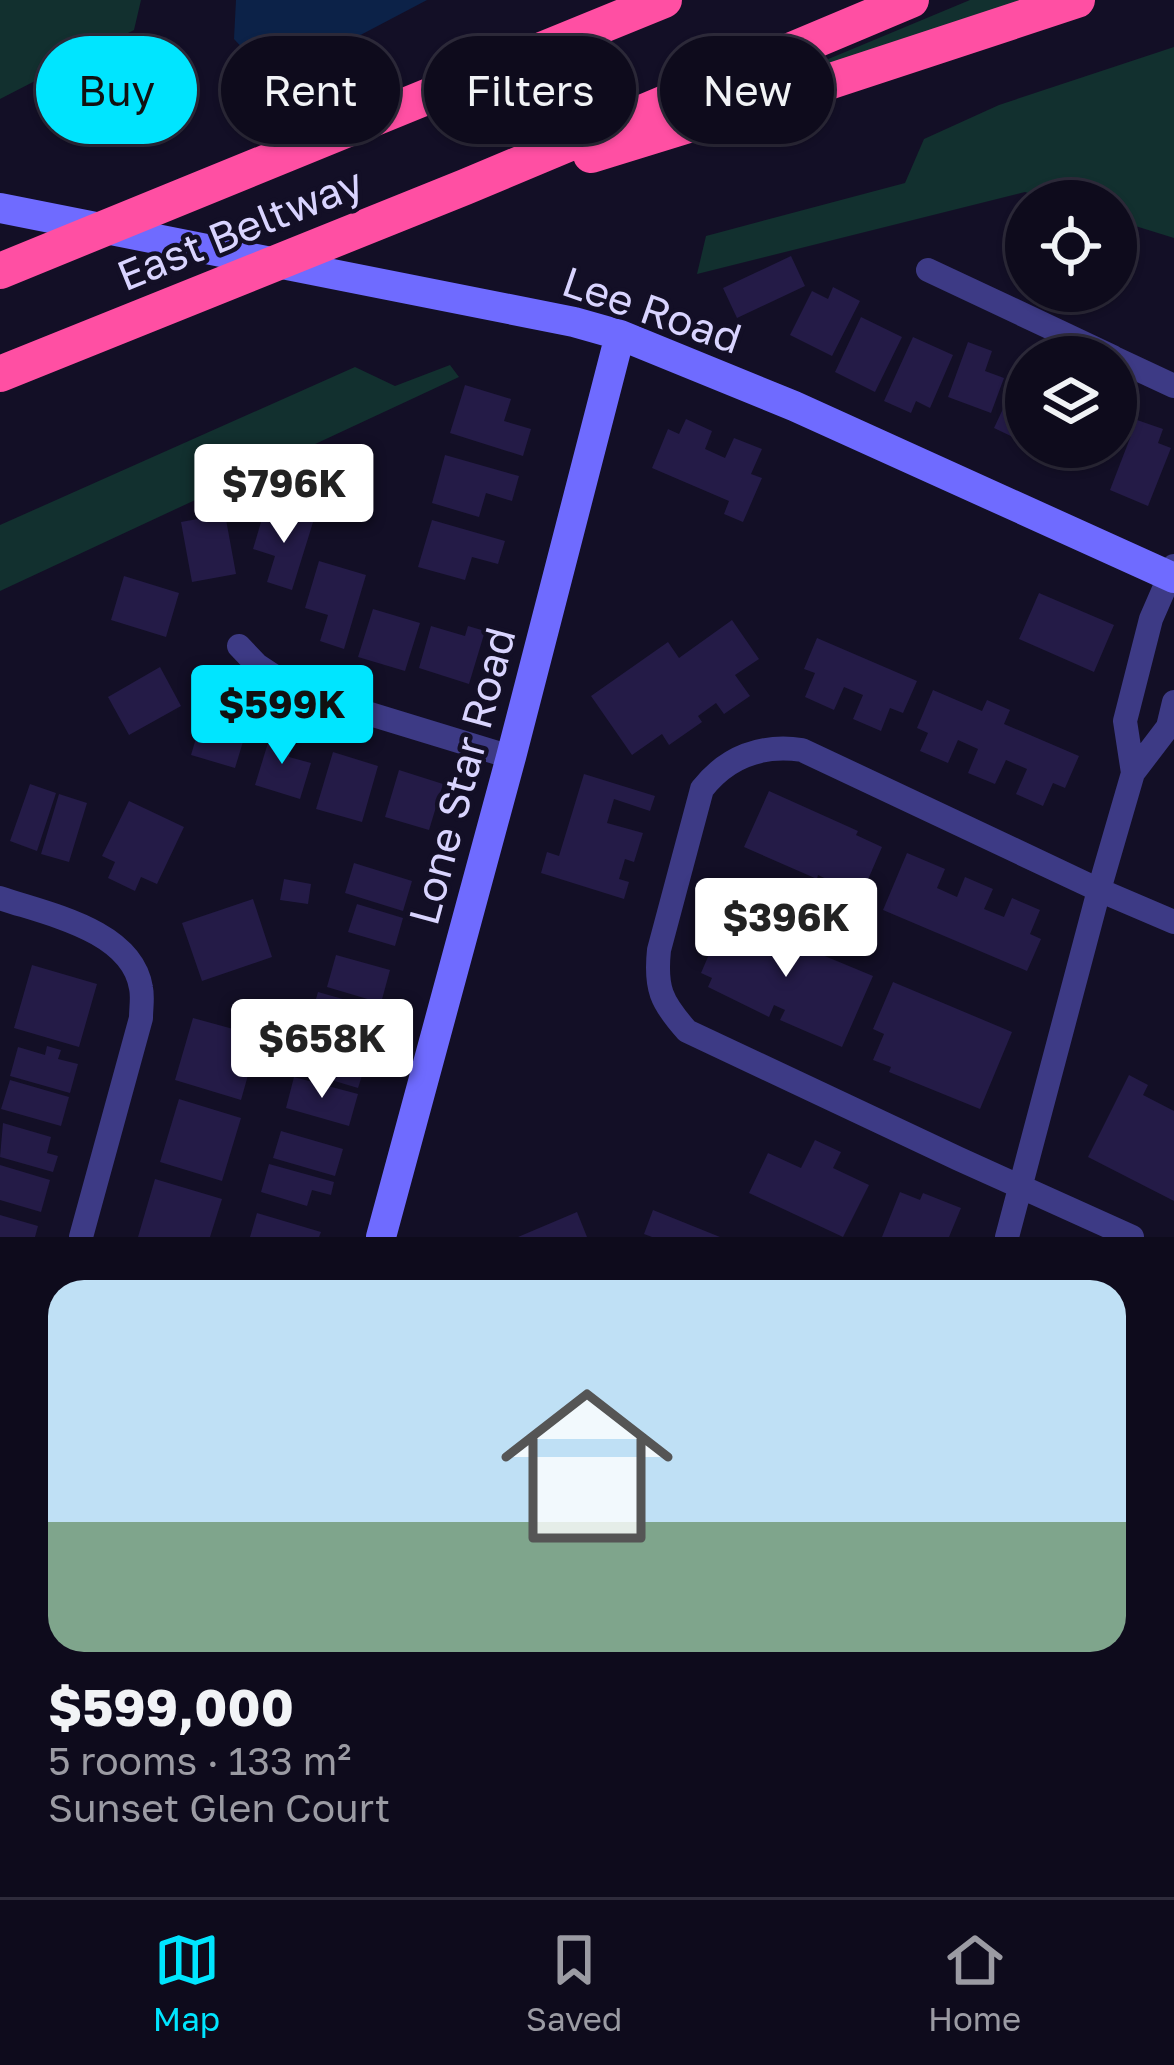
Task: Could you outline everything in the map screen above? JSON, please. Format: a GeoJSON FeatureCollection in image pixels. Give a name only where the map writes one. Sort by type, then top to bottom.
{"type":"FeatureCollection","features":[{"type":"Feature","properties":{"kind":"highway"},"geometry":{"type":"LineString","coordinates":[[612,22],[651,0]]}},
{"type":"Feature","properties":{"kind":"highway","name":"East Beltway"},"geometry":{"type":"LineString","coordinates":[[0,271],[664,0]]}},
{"type":"Feature","properties":{"kind":"highway","name":"East Beltway"},"geometry":{"type":"LineString","coordinates":[[0,374],[465,187],[910,0]]}},
{"type":"Feature","properties":{"kind":"highway"},"geometry":{"type":"LineString","coordinates":[[465,187],[620,148],[1076,0]]}},
{"type":"Feature","properties":{"kind":"street","name":"Lee Road"},"geometry":{"type":"LineString","coordinates":[[6,209],[620,335],[794,406],[1173,577]]}},
{"type":"Feature","properties":{"kind":"street"},"geometry":{"type":"LineString","coordinates":[[928,270],[1068,336]]}},
{"type":"Feature","properties":{"kind":"street","name":"Lone Star Road"},"geometry":{"type":"LineString","coordinates":[[381,1237],[620,335]]}},
{"type":"Feature","properties":{"kind":"street"},"geometry":{"type":"LineString","coordinates":[[1137,369],[1174,386]]}},
{"type":"Feature","properties":{"kind":"street"},"geometry":{"type":"LineString","coordinates":[[1133,773],[1125,722],[1151,619],[1173,577]]}},
{"type":"Feature","properties":{"kind":"street"},"geometry":{"type":"LineString","coordinates":[[239,646],[256,664],[298,692],[511,757]]}},
{"type":"Feature","properties":{"kind":"street"},"geometry":{"type":"LineString","coordinates":[[1007,1237],[1133,773],[1168,727],[1174,702]]}},
{"type":"Feature","properties":{"kind":"street"},"geometry":{"type":"LineString","coordinates":[[1132,1237],[687,1030],[661,998],[658,950],[702,789],[735,758],[781,747],[802,750],[1174,922]]}},
{"type":"Feature","properties":{"kind":"street"},"geometry":{"type":"LineString","coordinates":[[0,898],[100,933],[118,948],[141,985],[141,1018],[81,1237]]}},
{"type":"Feature","properties":{"kind":"green space"},"geometry":{"type":"Polygon","coordinates":[[[0,0],[141,0],[134,30],[122,36],[36,36],[36,80],[0,99],[0,0]]]}},
{"type":"Feature","properties":{"kind":"green space"},"geometry":{"type":"Polygon","coordinates":[[[970,0],[1050,0],[834,68],[834,57],[970,0]]]}},
{"type":"Feature","properties":{"kind":"green space"},"geometry":{"type":"Polygon","coordinates":[[[1174,47],[1174,238],[1137,227],[1137,180],[1005,180],[1005,197],[697,274],[706,236],[905,183],[924,139],[999,105],[1174,47]]]}},
{"type":"Feature","properties":{"kind":"green space"},"geometry":{"type":"Polygon","coordinates":[[[450,365],[459,377],[0,591],[0,525],[355,367],[395,386],[450,365]]]}},
{"type":"Feature","properties":{"kind":"water"},"geometry":{"type":"Polygon","coordinates":[[[236,0],[427,0],[359,36],[234,36],[236,0]]]}},
{"type":"Feature","properties":{"kind":"building"},"geometry":{"type":"Polygon","coordinates":[[[791,256],[805,286],[737,318],[723,288],[791,256]]]}},
{"type":"Feature","properties":{"kind":"building"},"geometry":{"type":"Polygon","coordinates":[[[833,287],[860,301],[832,356],[790,335],[812,291],[828,299],[833,287]]]}},
{"type":"Feature","properties":{"kind":"building"},"geometry":{"type":"Polygon","coordinates":[[[861,317],[902,337],[875,392],[835,372],[861,317]]]}},
{"type":"Feature","properties":{"kind":"building"},"geometry":{"type":"Polygon","coordinates":[[[913,337],[953,355],[930,408],[916,401],[911,413],[884,401],[913,337]]]}},
{"type":"Feature","properties":{"kind":"building"},"geometry":{"type":"Polygon","coordinates":[[[968,342],[992,351],[985,371],[1004,378],[991,413],[948,397],[968,342]]]}},
{"type":"Feature","properties":{"kind":"building"},"geometry":{"type":"Polygon","coordinates":[[[465,385],[511,399],[504,421],[531,429],[523,456],[450,433],[465,385]]]}},
{"type":"Feature","properties":{"kind":"building"},"geometry":{"type":"Polygon","coordinates":[[[1005,405],[1005,433],[994,428],[1005,405]]]}},
{"type":"Feature","properties":{"kind":"building"},"geometry":{"type":"Polygon","coordinates":[[[686,419],[712,431],[705,449],[725,458],[734,438],[762,449],[751,474],[762,478],[743,522],[724,514],[729,501],[652,468],[668,429],[679,434],[686,419]]]}},
{"type":"Feature","properties":{"kind":"building"},"geometry":{"type":"Polygon","coordinates":[[[1137,420],[1163,429],[1158,443],[1171,448],[1148,506],[1110,490],[1118,468],[1137,468],[1137,420]]]}},
{"type":"Feature","properties":{"kind":"building"},"geometry":{"type":"Polygon","coordinates":[[[445,455],[519,476],[512,501],[486,493],[479,517],[432,503],[445,455]]]}},
{"type":"Feature","properties":{"kind":"building"},"geometry":{"type":"Polygon","coordinates":[[[264,512],[293,521],[295,513],[314,519],[292,590],[267,582],[275,556],[253,549],[264,512]]]}},
{"type":"Feature","properties":{"kind":"building"},"geometry":{"type":"Polygon","coordinates":[[[225,514],[236,574],[192,582],[181,522],[225,514]]]}},
{"type":"Feature","properties":{"kind":"building"},"geometry":{"type":"Polygon","coordinates":[[[432,520],[505,541],[498,564],[472,557],[465,580],[418,567],[432,520]]]}},
{"type":"Feature","properties":{"kind":"building"},"geometry":{"type":"Polygon","coordinates":[[[319,561],[366,575],[344,649],[320,641],[328,615],[305,608],[319,561]]]}},
{"type":"Feature","properties":{"kind":"building"},"geometry":{"type":"Polygon","coordinates":[[[124,576],[179,593],[166,637],[111,620],[124,576]]]}},
{"type":"Feature","properties":{"kind":"building"},"geometry":{"type":"Polygon","coordinates":[[[1039,593],[1114,625],[1094,672],[1019,639],[1039,593]]]}},
{"type":"Feature","properties":{"kind":"building"},"geometry":{"type":"Polygon","coordinates":[[[373,609],[420,623],[405,671],[358,657],[373,609]]]}},
{"type":"Feature","properties":{"kind":"building"},"geometry":{"type":"Polygon","coordinates":[[[732,620],[759,659],[735,675],[750,696],[724,714],[716,703],[698,716],[702,722],[669,745],[662,734],[632,755],[591,696],[668,642],[679,658],[732,620]]]}},
{"type":"Feature","properties":{"kind":"building"},"geometry":{"type":"Polygon","coordinates":[[[431,626],[465,636],[468,626],[485,631],[469,684],[419,668],[431,626]]]}},
{"type":"Feature","properties":{"kind":"building"},"geometry":{"type":"Polygon","coordinates":[[[817,638],[917,681],[903,713],[890,708],[881,731],[853,719],[863,695],[844,687],[834,710],[805,697],[815,673],[804,669],[817,638]]]}},
{"type":"Feature","properties":{"kind":"building"},"geometry":{"type":"Polygon","coordinates":[[[160,667],[181,706],[129,735],[108,697],[160,667]]]}},
{"type":"Feature","properties":{"kind":"building"},"geometry":{"type":"Polygon","coordinates":[[[933,690],[982,711],[987,700],[1010,710],[1004,724],[1079,756],[1065,788],[1053,783],[1043,806],[1016,794],[1027,769],[1006,760],[995,784],[968,773],[978,749],[958,740],[948,763],[920,751],[928,733],[917,728],[933,690]]]}},
{"type":"Feature","properties":{"kind":"building"},"geometry":{"type":"Polygon","coordinates":[[[205,708],[249,722],[235,768],[191,755],[205,708]]]}},
{"type":"Feature","properties":{"kind":"building"},"geometry":{"type":"Polygon","coordinates":[[[272,730],[295,737],[289,757],[311,763],[300,799],[255,785],[272,730]]]}},
{"type":"Feature","properties":{"kind":"building"},"geometry":{"type":"Polygon","coordinates":[[[333,752],[378,766],[362,822],[316,809],[333,752]]]}},
{"type":"Feature","properties":{"kind":"building"},"geometry":{"type":"Polygon","coordinates":[[[399,770],[443,784],[429,830],[385,817],[399,770]]]}},
{"type":"Feature","properties":{"kind":"building"},"geometry":{"type":"Polygon","coordinates":[[[584,774],[655,796],[650,811],[614,799],[607,823],[643,833],[634,862],[625,859],[619,879],[629,882],[624,899],[541,873],[547,852],[559,856],[584,774]]]}},
{"type":"Feature","properties":{"kind":"building"},"geometry":{"type":"Polygon","coordinates":[[[30,784],[56,793],[37,851],[10,841],[30,784]]]}},
{"type":"Feature","properties":{"kind":"building"},"geometry":{"type":"Polygon","coordinates":[[[769,791],[858,831],[856,835],[882,847],[854,912],[834,903],[841,886],[744,847],[769,791]]]}},
{"type":"Feature","properties":{"kind":"building"},"geometry":{"type":"Polygon","coordinates":[[[59,794],[87,803],[69,862],[41,854],[59,794]]]}},
{"type":"Feature","properties":{"kind":"building"},"geometry":{"type":"Polygon","coordinates":[[[129,801],[184,827],[157,884],[141,877],[135,891],[108,878],[115,862],[102,856],[129,801]]]}},
{"type":"Feature","properties":{"kind":"building"},"geometry":{"type":"Polygon","coordinates":[[[907,853],[945,869],[937,888],[957,897],[965,877],[993,889],[984,909],[1004,917],[1012,898],[1040,910],[1030,934],[1041,939],[1027,971],[883,910],[907,853]]]}},
{"type":"Feature","properties":{"kind":"building"},"geometry":{"type":"Polygon","coordinates":[[[354,863],[412,881],[403,911],[345,893],[354,863]]]}},
{"type":"Feature","properties":{"kind":"building"},"geometry":{"type":"Polygon","coordinates":[[[284,879],[311,884],[308,904],[280,900],[284,879]]]}},
{"type":"Feature","properties":{"kind":"building"},"geometry":{"type":"Polygon","coordinates":[[[253,899],[272,957],[202,981],[182,923],[253,899]]]}},
{"type":"Feature","properties":{"kind":"building"},"geometry":{"type":"Polygon","coordinates":[[[357,904],[403,918],[395,946],[348,932],[357,904]]]}},
{"type":"Feature","properties":{"kind":"building"},"geometry":{"type":"Polygon","coordinates":[[[726,915],[873,976],[842,1047],[780,1020],[785,1010],[774,1005],[769,1017],[708,987],[712,978],[701,973],[726,915]]]}},
{"type":"Feature","properties":{"kind":"building"},"geometry":{"type":"Polygon","coordinates":[[[336,955],[390,970],[381,1003],[327,987],[336,955]]]}},
{"type":"Feature","properties":{"kind":"building"},"geometry":{"type":"Polygon","coordinates":[[[32,965],[97,984],[79,1047],[14,1028],[32,965]]]}},
{"type":"Feature","properties":{"kind":"building"},"geometry":{"type":"Polygon","coordinates":[[[893,982],[1012,1032],[980,1109],[889,1072],[891,1067],[873,1060],[884,1034],[873,1029],[893,982]]]}},
{"type":"Feature","properties":{"kind":"building"},"geometry":{"type":"Polygon","coordinates":[[[318,992],[378,1009],[370,1037],[310,1020],[318,992]]]}},
{"type":"Feature","properties":{"kind":"building"},"geometry":{"type":"Polygon","coordinates":[[[193,1018],[259,1036],[241,1100],[175,1080],[193,1018]]]}},
{"type":"Feature","properties":{"kind":"building"},"geometry":{"type":"Polygon","coordinates":[[[307,1040],[368,1057],[358,1088],[298,1070],[307,1040]]]}},
{"type":"Feature","properties":{"kind":"building"},"geometry":{"type":"Polygon","coordinates":[[[47,1046],[61,1050],[58,1059],[78,1064],[70,1093],[10,1076],[18,1047],[45,1055],[47,1046]]]}},
{"type":"Feature","properties":{"kind":"building"},"geometry":{"type":"Polygon","coordinates":[[[1129,1075],[1148,1085],[1143,1095],[1174,1111],[1174,1201],[1088,1157],[1129,1075]]]}},
{"type":"Feature","properties":{"kind":"building"},"geometry":{"type":"Polygon","coordinates":[[[294,1077],[358,1094],[349,1126],[286,1108],[294,1077]]]}},
{"type":"Feature","properties":{"kind":"building"},"geometry":{"type":"Polygon","coordinates":[[[10,1080],[69,1097],[61,1126],[1,1109],[10,1080]]]}},
{"type":"Feature","properties":{"kind":"building"},"geometry":{"type":"Polygon","coordinates":[[[179,1099],[241,1118],[222,1181],[160,1162],[179,1099]]]}},
{"type":"Feature","properties":{"kind":"building"},"geometry":{"type":"Polygon","coordinates":[[[3,1123],[51,1137],[47,1153],[58,1156],[53,1172],[0,1157],[3,1123]]]}},
{"type":"Feature","properties":{"kind":"building"},"geometry":{"type":"Polygon","coordinates":[[[281,1131],[343,1149],[335,1176],[273,1158],[281,1131]]]}},
{"type":"Feature","properties":{"kind":"building"},"geometry":{"type":"Polygon","coordinates":[[[815,1140],[841,1152],[833,1168],[869,1185],[843,1237],[749,1193],[768,1153],[801,1168],[815,1140]]]}},
{"type":"Feature","properties":{"kind":"building"},"geometry":{"type":"Polygon","coordinates":[[[269,1164],[334,1182],[331,1195],[312,1190],[307,1206],[261,1192],[269,1164]]]}},
{"type":"Feature","properties":{"kind":"building"},"geometry":{"type":"Polygon","coordinates":[[[0,1165],[50,1180],[41,1212],[0,1200],[0,1165]]]}},
{"type":"Feature","properties":{"kind":"building"},"geometry":{"type":"Polygon","coordinates":[[[155,1179],[222,1199],[210,1237],[138,1237],[155,1179]]]}},
{"type":"Feature","properties":{"kind":"building"},"geometry":{"type":"Polygon","coordinates":[[[900,1192],[920,1200],[923,1193],[961,1208],[949,1237],[882,1237],[900,1192]]]}},
{"type":"Feature","properties":{"kind":"building"},"geometry":{"type":"Polygon","coordinates":[[[653,1210],[720,1237],[644,1234],[653,1210]]]}},
{"type":"Feature","properties":{"kind":"building"},"geometry":{"type":"Polygon","coordinates":[[[577,1212],[587,1237],[518,1237],[577,1212]]]}},
{"type":"Feature","properties":{"kind":"building"},"geometry":{"type":"Polygon","coordinates":[[[257,1213],[321,1232],[319,1237],[250,1237],[257,1213]]]}},
{"type":"Feature","properties":{"kind":"building"},"geometry":{"type":"Polygon","coordinates":[[[0,1215],[38,1226],[35,1237],[0,1237],[0,1215]]]}}]}
